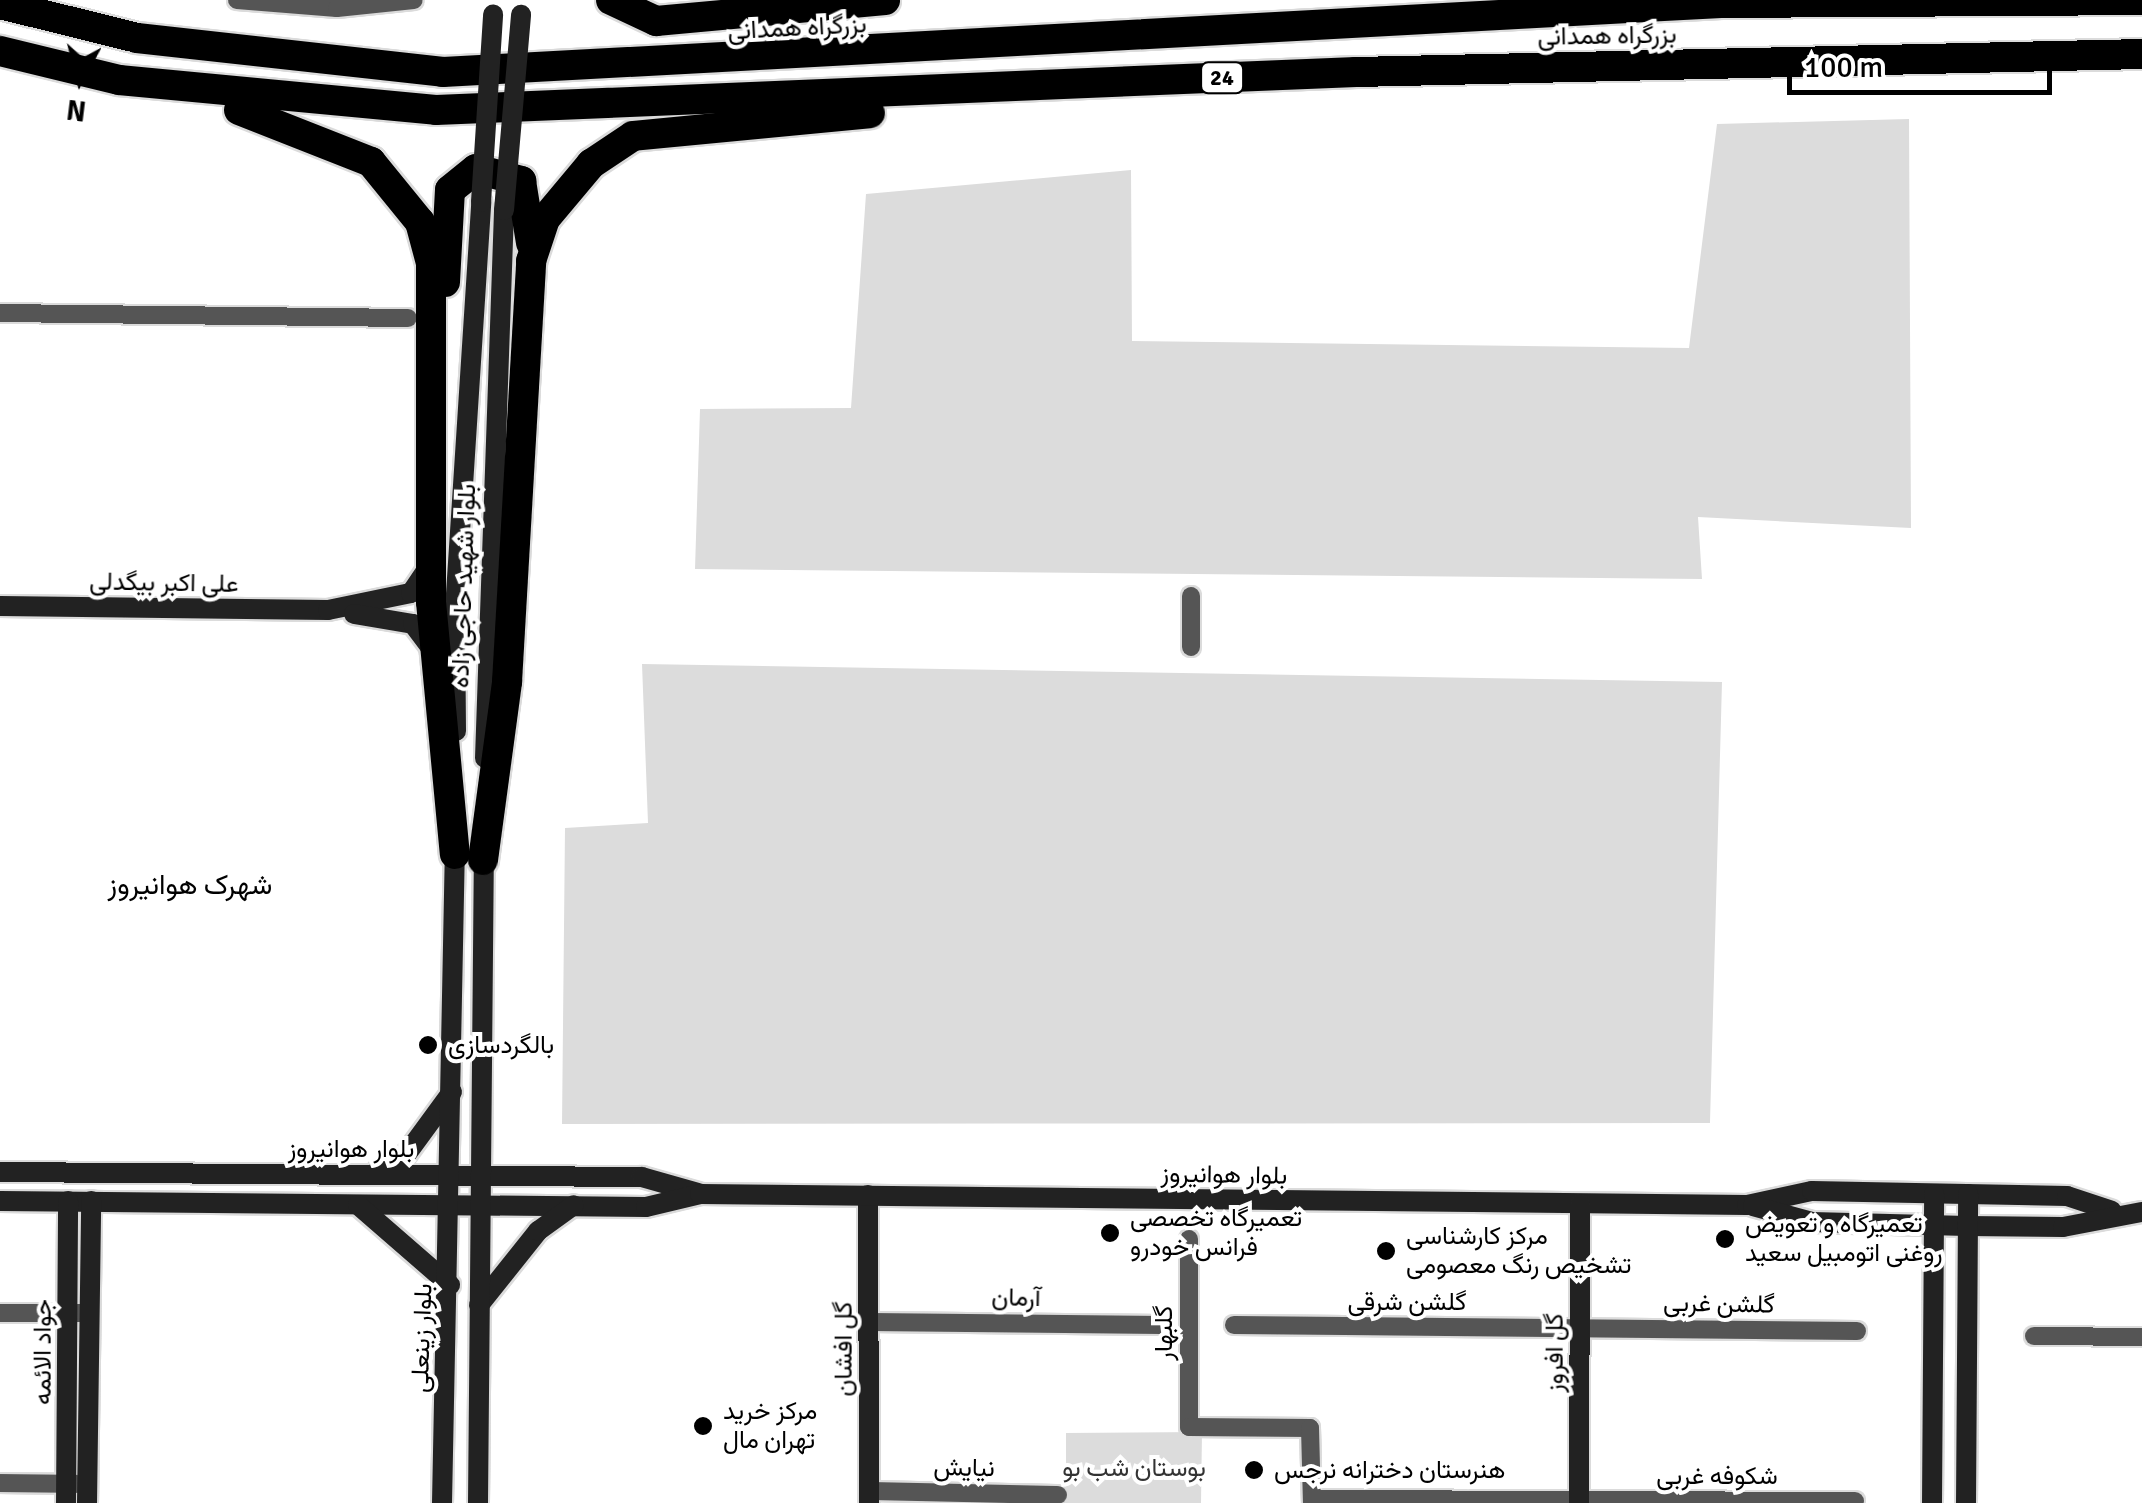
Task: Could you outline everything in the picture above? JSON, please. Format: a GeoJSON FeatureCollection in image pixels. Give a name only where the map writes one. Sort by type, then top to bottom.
{"type":"FeatureCollection","features":[{"type":"Feature","properties":{"kind":"highway"},"geometry":{"type":"LineString","coordinates":[[611,0],[656,20],[885,0]]}},
{"type":"Feature","properties":{"kind":"highway"},"geometry":{"type":"LineString","coordinates":[[1657,0],[1722,4]]}},
{"type":"Feature","properties":{"kind":"highway","name":"بزرگراه همدانی"},"geometry":{"type":"LineString","coordinates":[[0,4],[137,38],[443,72],[1722,4],[2142,0]]}},
{"type":"Feature","properties":{"kind":"highway","name":"بزرگراه همدانی"},"geometry":{"type":"LineString","coordinates":[[0,51],[119,80],[436,110],[1356,72],[2142,54]]}},
{"type":"Feature","properties":{"kind":"highway"},"geometry":{"type":"LineString","coordinates":[[530,261],[565,188],[633,136],[1356,72]]}},
{"type":"Feature","properties":{"kind":"highway"},"geometry":{"type":"LineString","coordinates":[[119,80],[305,130],[371,162],[402,193],[430,263],[435,462]]}},
{"type":"Feature","properties":{"kind":"highway"},"geometry":{"type":"LineString","coordinates":[[492,169],[521,181],[530,261],[507,682],[469,857],[437,671],[432,558],[435,462],[450,190],[462,176],[492,169]]}},
{"type":"Feature","properties":{"kind":"main road","name":"بلوار شهید حاجی زاده"},"geometry":{"type":"LineString","coordinates":[[482,1174],[455,609],[493,7]]}},
{"type":"Feature","properties":{"kind":"main road","name":"بلوار شهید حاجی زاده"},"geometry":{"type":"LineString","coordinates":[[450,1174],[504,210],[522,7]]}},
{"type":"Feature","properties":{"kind":"main road","name":"علی اکبر بیگدلی"},"geometry":{"type":"LineString","coordinates":[[328,610],[412,593],[432,558]]}},
{"type":"Feature","properties":{"kind":"main road","name":"علی اکبر بیگدلی"},"geometry":{"type":"LineString","coordinates":[[0,606],[328,610],[412,624],[437,671]]}},
{"type":"Feature","properties":{"kind":"main road"},"geometry":{"type":"LineString","coordinates":[[366,1174],[400,1163],[453,1090]]}},
{"type":"Feature","properties":{"kind":"main road","name":"بلوار هوانیروز"},"geometry":{"type":"LineString","coordinates":[[0,1172],[642,1177],[700,1194]]}},
{"type":"Feature","properties":{"kind":"main road","name":"بلوار زینعلی"},"geometry":{"type":"LineString","coordinates":[[442,1503],[450,1174]]}},
{"type":"Feature","properties":{"kind":"main road"},"geometry":{"type":"LineString","coordinates":[[478,1503],[482,1174]]}},
{"type":"Feature","properties":{"kind":"main road","name":"بلوار هوانیروز"},"geometry":{"type":"LineString","coordinates":[[0,1201],[358,1205],[480,1202],[646,1207],[700,1194],[1747,1205],[1812,1191],[2066,1196],[2112,1212]]}},
{"type":"Feature","properties":{"kind":"main road"},"geometry":{"type":"LineString","coordinates":[[1932,1503],[1934,1194]]}},
{"type":"Feature","properties":{"kind":"main road"},"geometry":{"type":"LineString","coordinates":[[1966,1503],[1968,1194]]}},
{"type":"Feature","properties":{"kind":"main road","name":"گل افشان"},"geometry":{"type":"LineString","coordinates":[[868,1195],[869,1497]]}},
{"type":"Feature","properties":{"kind":"main road","name":"جواد الائمه"},"geometry":{"type":"LineString","coordinates":[[68,1201],[78,1313],[77,1494]]}},
{"type":"Feature","properties":{"kind":"main road","name":"جواد الائمه"},"geometry":{"type":"LineString","coordinates":[[78,1313],[91,1202]]}},
{"type":"Feature","properties":{"kind":"main road","name":"گل افروز"},"geometry":{"type":"LineString","coordinates":[[1579,1502],[1580,1204]]}},
{"type":"Feature","properties":{"kind":"main road"},"geometry":{"type":"LineString","coordinates":[[358,1205],[450,1285]]}},
{"type":"Feature","properties":{"kind":"main road"},"geometry":{"type":"LineString","coordinates":[[479,1305],[538,1230],[574,1205]]}},
{"type":"Feature","properties":{"kind":"main road","name":"بلوار هوانیروز"},"geometry":{"type":"LineString","coordinates":[[1747,1205],[1812,1222],[1967,1226],[2062,1227],[2112,1212],[2142,1212]]}},
{"type":"Feature","properties":{"kind":"street"},"geometry":{"type":"LineString","coordinates":[[236,0],[338,8],[414,0]]}},
{"type":"Feature","properties":{"kind":"street"},"geometry":{"type":"LineString","coordinates":[[0,312],[408,318]]}},
{"type":"Feature","properties":{"kind":"street"},"geometry":{"type":"LineString","coordinates":[[1191,596],[1191,646]]}},
{"type":"Feature","properties":{"kind":"street","name":"گلبهار"},"geometry":{"type":"LineString","coordinates":[[1189,1238],[1190,1426],[1310,1428],[1312,1501]]}},
{"type":"Feature","properties":{"kind":"street"},"geometry":{"type":"LineString","coordinates":[[0,1313],[78,1313]]}},
{"type":"Feature","properties":{"kind":"street","name":"آرمان"},"geometry":{"type":"LineString","coordinates":[[870,1322],[1162,1324]]}},
{"type":"Feature","properties":{"kind":"street","name":"گلشن شرقی"},"geometry":{"type":"LineString","coordinates":[[1234,1325],[1580,1328]]}},
{"type":"Feature","properties":{"kind":"street","name":"گلشن غربی"},"geometry":{"type":"LineString","coordinates":[[1580,1328],[1856,1331]]}},
{"type":"Feature","properties":{"kind":"street"},"geometry":{"type":"LineString","coordinates":[[2034,1336],[2142,1337]]}},
{"type":"Feature","properties":{"kind":"street"},"geometry":{"type":"LineString","coordinates":[[0,1483],[77,1494]]}},
{"type":"Feature","properties":{"kind":"street","name":"نیایش"},"geometry":{"type":"LineString","coordinates":[[869,1497],[1058,1495]]}},
{"type":"Feature","properties":{"kind":"street","name":"شکوفه غربی"},"geometry":{"type":"LineString","coordinates":[[1312,1501],[1854,1502]]}},
{"type":"Feature","properties":{"kind":"green space"},"geometry":{"type":"Polygon","coordinates":[[[1909,119],[1911,528],[1698,517],[1702,579],[695,569],[700,409],[851,408],[866,194],[1131,170],[1132,341],[1689,348],[1717,124],[1909,119]]]}},
{"type":"Feature","properties":{"kind":"green space"},"geometry":{"type":"Polygon","coordinates":[[[642,664],[1722,682],[1710,1123],[562,1124],[565,828],[648,823],[642,664]]]}},
{"type":"Feature","properties":{"kind":"green space","name":"بوستان شب بو"},"geometry":{"type":"Polygon","coordinates":[[[1202,1432],[1201,1503],[1066,1503],[1066,1433],[1202,1432]]]}},
{"type":"Feature","properties":{"kind":"place","name":"بالگردسازی"},"geometry":{"type":"Point","coordinates":[428,1045]}},
{"type":"Feature","properties":{"kind":"place","name":"تعمیرگاه تخصصی فرانس خودرو"},"geometry":{"type":"Point","coordinates":[1110,1233]}},
{"type":"Feature","properties":{"kind":"place","name":"تعمیرگاه و تعویض روغنی اتومبیل سعید"},"geometry":{"type":"Point","coordinates":[1725,1239]}},
{"type":"Feature","properties":{"kind":"place","name":"مرکز کارشناسی تشخیص رنگ معصومی"},"geometry":{"type":"Point","coordinates":[1386,1251]}},
{"type":"Feature","properties":{"kind":"place","name":"مرکز خرید تهران مال"},"geometry":{"type":"Point","coordinates":[703,1426]}},
{"type":"Feature","properties":{"kind":"place","name":"هنرستان دخترانه نرجس"},"geometry":{"type":"Point","coordinates":[1254,1470]}},
{"type":"Feature","properties":{"kind":"district","name":"شهرک هوانیروز"},"geometry":{"type":"Point","coordinates":[190,885]}}]}
